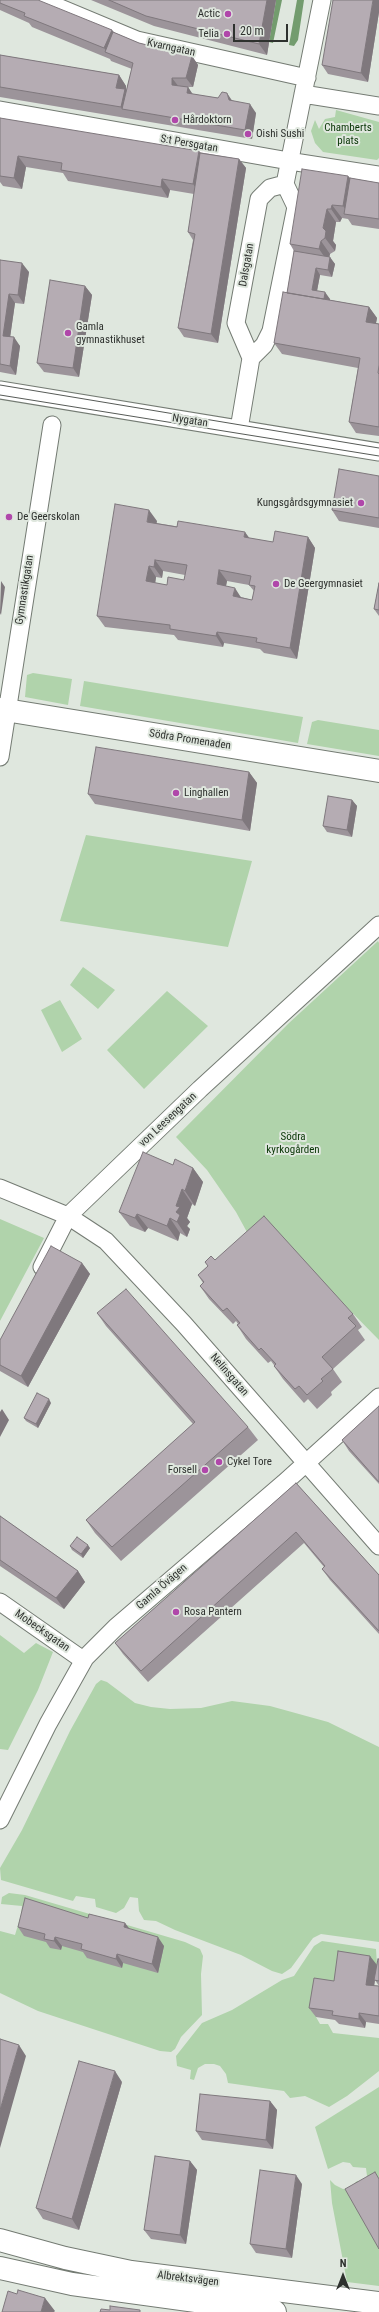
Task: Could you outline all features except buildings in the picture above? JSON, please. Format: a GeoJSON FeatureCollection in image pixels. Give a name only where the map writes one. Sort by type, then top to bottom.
{"type":"FeatureCollection","features":[{"type":"Feature","properties":{"kind":"main road","name":"Södra Promenaden"},"geometry":{"type":"LineString","coordinates":[[3,710],[379,771]]}},
{"type":"Feature","properties":{"kind":"main road","name":"Albrektsvägen"},"geometry":{"type":"LineString","coordinates":[[0,2240],[65,2258],[131,2272],[379,2303]]}},
{"type":"Feature","properties":{"kind":"main road","name":"Albrektsvägen"},"geometry":{"type":"LineString","coordinates":[[0,2268],[72,2284],[275,2312]]}},
{"type":"Feature","properties":{"kind":"street","name":"Kvarngatan"},"geometry":{"type":"LineString","coordinates":[[41,0],[137,40],[379,106]]}},
{"type":"Feature","properties":{"kind":"street"},"geometry":{"type":"LineString","coordinates":[[239,429],[251,358],[264,346],[271,331],[296,207],[292,195],[285,184],[322,0]]}},
{"type":"Feature","properties":{"kind":"street","name":"S:t Persgatan"},"geometry":{"type":"LineString","coordinates":[[0,110],[289,161],[379,175]]}},
{"type":"Feature","properties":{"kind":"street","name":"Dalsgatan"},"geometry":{"type":"LineString","coordinates":[[251,358],[236,323],[259,199],[270,188],[285,184]]}},
{"type":"Feature","properties":{"kind":"street","name":"Nygatan"},"geometry":{"type":"LineString","coordinates":[[0,390],[379,452]]}},
{"type":"Feature","properties":{"kind":"street","name":"Gymnastikgatan"},"geometry":{"type":"LineString","coordinates":[[0,757],[3,710],[52,425]]}},
{"type":"Feature","properties":{"kind":"street","name":"von Leesengatan"},"geometry":{"type":"LineString","coordinates":[[34,1281],[68,1216],[200,1089],[379,925]]}},
{"type":"Feature","properties":{"kind":"street"},"geometry":{"type":"LineString","coordinates":[[0,1188],[68,1216]]}},
{"type":"Feature","properties":{"kind":"street","name":"Nelinsgatan"},"geometry":{"type":"LineString","coordinates":[[68,1216],[106,1241],[184,1324],[379,1546]]}},
{"type":"Feature","properties":{"kind":"street","name":"Gamla Övägen"},"geometry":{"type":"LineString","coordinates":[[0,1820],[48,1724],[83,1660],[116,1627],[284,1483],[304,1462],[379,1397]]}},
{"type":"Feature","properties":{"kind":"street","name":"Mobecksgatan"},"geometry":{"type":"LineString","coordinates":[[0,1602],[83,1660]]}},
{"type":"Feature","properties":{"kind":"green space","name":"Chamberts plats"},"geometry":{"type":"Polygon","coordinates":[[[336,110],[379,122],[379,158],[377,160],[323,152],[315,143],[311,131],[315,120],[319,129],[325,119],[335,117],[336,110]]]}},
{"type":"Feature","properties":{"kind":"green space"},"geometry":{"type":"Polygon","coordinates":[[[33,673],[72,679],[68,705],[25,697],[27,675],[33,673]]]}},
{"type":"Feature","properties":{"kind":"green space"},"geometry":{"type":"Polygon","coordinates":[[[84,681],[303,717],[298,743],[80,706],[84,681]]]}},
{"type":"Feature","properties":{"kind":"green space"},"geometry":{"type":"Polygon","coordinates":[[[318,720],[379,730],[379,756],[307,744],[312,722],[318,720]]]}},
{"type":"Feature","properties":{"kind":"green space"},"geometry":{"type":"Polygon","coordinates":[[[86,835],[252,861],[228,947],[60,921],[86,835]]]}},
{"type":"Feature","properties":{"kind":"green space","name":"Södra kyrkogården"},"geometry":{"type":"Polygon","coordinates":[[[378,941],[379,1340],[271,1230],[254,1245],[236,1212],[207,1170],[176,1137],[289,1023],[378,941]]]}},
{"type":"Feature","properties":{"kind":"green space"},"geometry":{"type":"Polygon","coordinates":[[[83,967],[115,990],[98,1009],[70,985],[83,967]]]}},
{"type":"Feature","properties":{"kind":"green space"},"geometry":{"type":"Polygon","coordinates":[[[167,991],[208,1026],[144,1089],[107,1050],[167,991]]]}},
{"type":"Feature","properties":{"kind":"green space"},"geometry":{"type":"Polygon","coordinates":[[[60,1000],[82,1039],[62,1052],[41,1010],[60,1000]]]}},
{"type":"Feature","properties":{"kind":"green space"},"geometry":{"type":"Polygon","coordinates":[[[0,1219],[44,1238],[0,1321],[0,1219]]]}},
{"type":"Feature","properties":{"kind":"green space"},"geometry":{"type":"Polygon","coordinates":[[[0,1635],[24,1653],[36,1643],[53,1652],[38,1690],[8,1750],[0,1749],[0,1635]]]}},
{"type":"Feature","properties":{"kind":"green space"},"geometry":{"type":"Polygon","coordinates":[[[101,1680],[107,1682],[135,1703],[151,1707],[170,1709],[201,1708],[232,1701],[270,1706],[328,1722],[379,1747],[379,1942],[321,1934],[313,1938],[291,1968],[282,1974],[272,1971],[241,1955],[175,1930],[156,1921],[144,1920],[139,1911],[138,1898],[130,1897],[124,1908],[116,1913],[96,1907],[95,1899],[76,1896],[73,1901],[1,1880],[0,1868],[22,1830],[70,1731],[96,1684],[101,1680]]]}},
{"type":"Feature","properties":{"kind":"green space"},"geometry":{"type":"Polygon","coordinates":[[[9,1893],[25,1895],[185,1942],[200,1949],[203,1956],[201,1974],[202,2015],[181,2037],[175,2049],[171,2052],[160,2051],[38,2011],[0,1993],[0,1931],[15,1935],[22,1906],[1,1904],[2,1897],[9,1893]]]}},
{"type":"Feature","properties":{"kind":"green space"},"geometry":{"type":"Polygon","coordinates":[[[322,1941],[376,1949],[377,1965],[344,1960],[340,1990],[316,2017],[320,2024],[328,2024],[333,2033],[379,2038],[379,2071],[347,2096],[329,2107],[305,2096],[290,2098],[284,2091],[228,2083],[226,2074],[220,2066],[214,2064],[205,2064],[198,2068],[194,2080],[190,2079],[191,2070],[177,2066],[176,2056],[202,2023],[232,2010],[282,1980],[294,1976],[314,1946],[322,1941]]]}},
{"type":"Feature","properties":{"kind":"green space"},"geometry":{"type":"Polygon","coordinates":[[[379,2087],[379,2179],[367,2176],[366,2168],[353,2167],[350,2163],[343,2162],[328,2169],[315,2127],[379,2087]]]}},
{"type":"Feature","properties":{"kind":"green space"},"geometry":{"type":"Polygon","coordinates":[[[330,2180],[335,2185],[343,2189],[349,2188],[357,2181],[379,2181],[379,2286],[347,2282],[332,2203],[330,2180]]]}},
{"type":"Feature","properties":{"kind":"shaded area"},"geometry":{"type":"Polygon","coordinates":[[[276,0],[282,0],[273,43],[269,42],[276,0]]]}},
{"type":"Feature","properties":{"kind":"shaded area"},"geometry":{"type":"Polygon","coordinates":[[[297,0],[304,0],[298,40],[294,46],[289,45],[297,0]]]}},
{"type":"Feature","properties":{"kind":"tram line"},"geometry":{"type":"LineString","coordinates":[[0,385],[379,448]]}},
{"type":"Feature","properties":{"kind":"tram line"},"geometry":{"type":"LineString","coordinates":[[0,395],[379,456]]}},
{"type":"Feature","properties":{"kind":"place","name":"Actic"},"geometry":{"type":"Point","coordinates":[228,14]}},
{"type":"Feature","properties":{"kind":"place","name":"Telia"},"geometry":{"type":"Point","coordinates":[227,34]}},
{"type":"Feature","properties":{"kind":"place","name":"Hårdoktorn"},"geometry":{"type":"Point","coordinates":[175,120]}},
{"type":"Feature","properties":{"kind":"place","name":"Oishi Sushi"},"geometry":{"type":"Point","coordinates":[248,134]}},
{"type":"Feature","properties":{"kind":"place","name":"Gamla gymnastikhuset"},"geometry":{"type":"Point","coordinates":[68,333]}},
{"type":"Feature","properties":{"kind":"place","name":"Kungsgårdsgymnasiet"},"geometry":{"type":"Point","coordinates":[361,503]}},
{"type":"Feature","properties":{"kind":"place","name":"De Geerskolan"},"geometry":{"type":"Point","coordinates":[9,517]}},
{"type":"Feature","properties":{"kind":"place","name":"De Geergymnasiet"},"geometry":{"type":"Point","coordinates":[276,584]}},
{"type":"Feature","properties":{"kind":"place","name":"Linghallen"},"geometry":{"type":"Point","coordinates":[176,793]}},
{"type":"Feature","properties":{"kind":"place","name":"Cykel Tore"},"geometry":{"type":"Point","coordinates":[219,1462]}},
{"type":"Feature","properties":{"kind":"place","name":"Forsell"},"geometry":{"type":"Point","coordinates":[205,1470]}},
{"type":"Feature","properties":{"kind":"place","name":"Rosa Pantern"},"geometry":{"type":"Point","coordinates":[176,1612]}}]}
